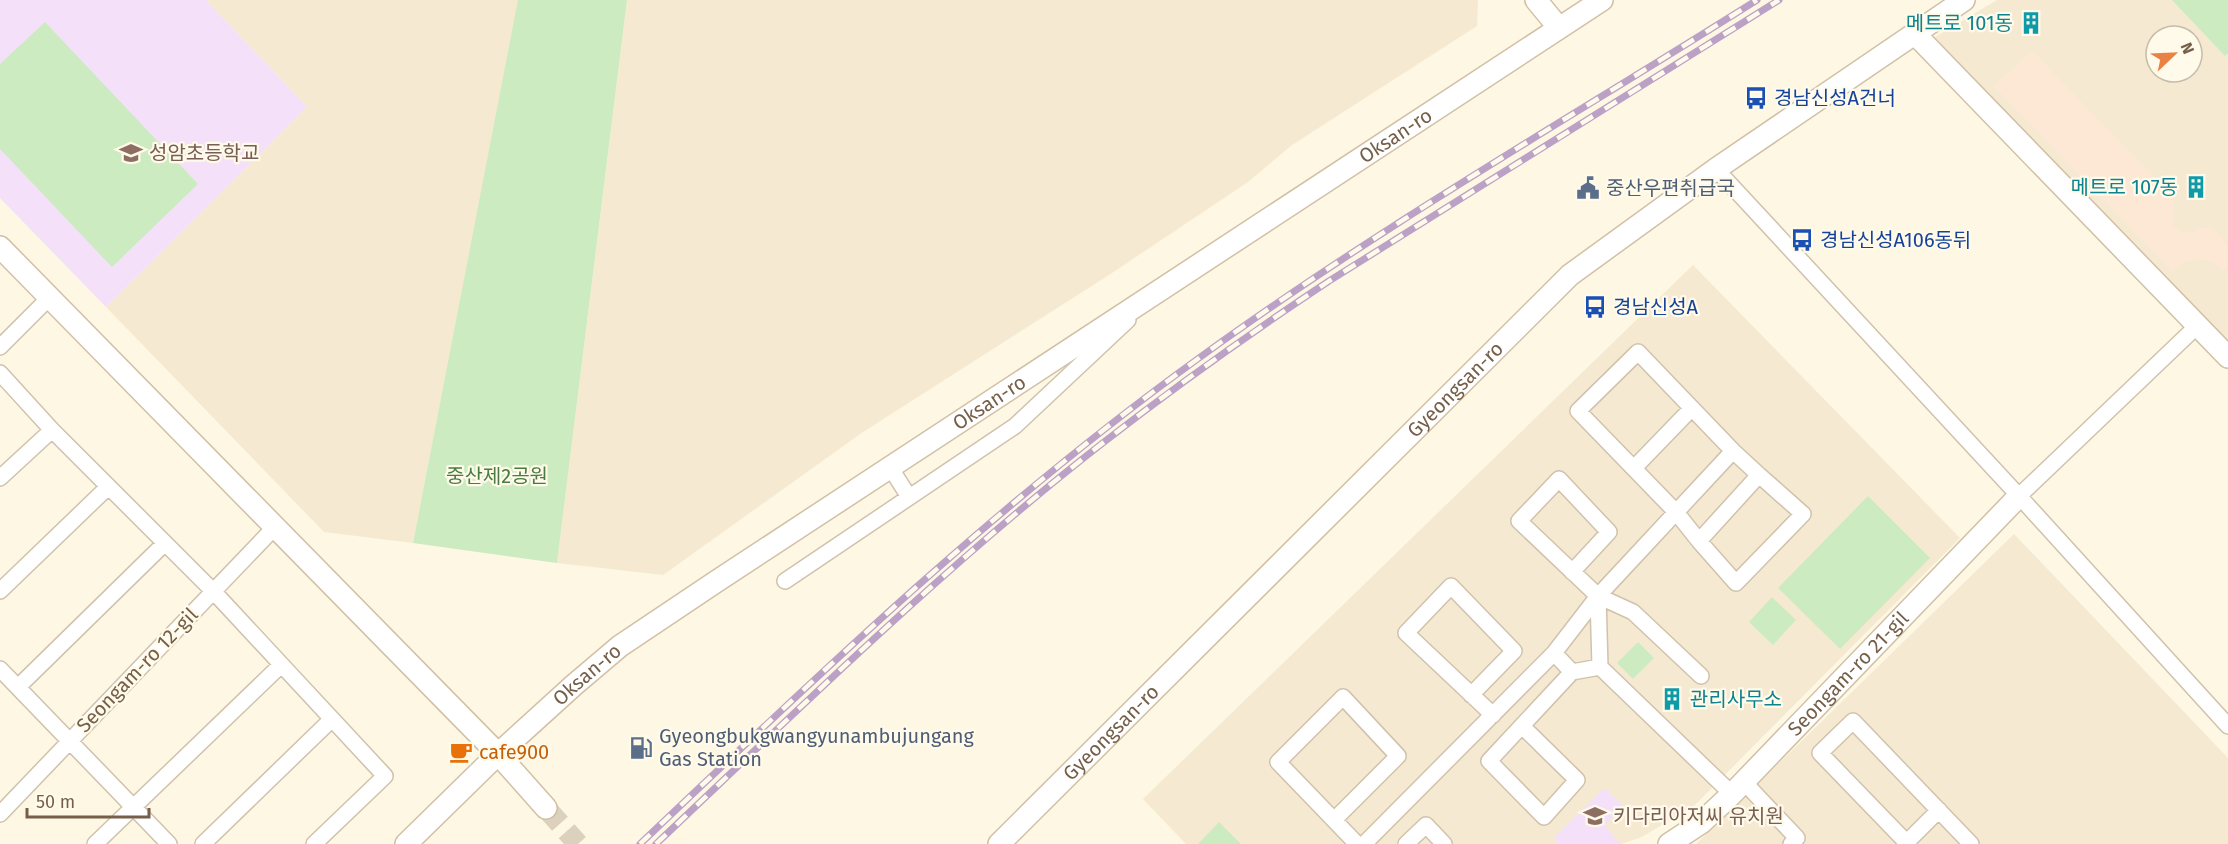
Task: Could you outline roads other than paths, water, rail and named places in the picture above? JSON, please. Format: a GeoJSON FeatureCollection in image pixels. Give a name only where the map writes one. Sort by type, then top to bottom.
{"type":"FeatureCollection","features":[{"type":"Feature","properties":{"kind":"street"},"geometry":{"type":"LineString","coordinates":[[1536,0],[1559,28]]}},
{"type":"Feature","properties":{"kind":"street","name":"Oksan-ro"},"geometry":{"type":"LineString","coordinates":[[406,844],[541,714],[620,646],[1602,0]]}},
{"type":"Feature","properties":{"kind":"street","name":"Gyeongsan-ro"},"geometry":{"type":"LineString","coordinates":[[999,844],[1570,274],[1716,169],[1964,0]]}},
{"type":"Feature","properties":{"kind":"street"},"geometry":{"type":"LineString","coordinates":[[1915,34],[2228,357]]}},
{"type":"Feature","properties":{"kind":"street"},"geometry":{"type":"LineString","coordinates":[[1716,169],[2228,726]]}},
{"type":"Feature","properties":{"kind":"street"},"geometry":{"type":"LineString","coordinates":[[0,247],[498,754],[546,808]]}},
{"type":"Feature","properties":{"kind":"street"},"geometry":{"type":"LineString","coordinates":[[785,580],[1016,426],[1156,293]]}},
{"type":"Feature","properties":{"kind":"street"},"geometry":{"type":"LineString","coordinates":[[0,346],[50,297]]}},
{"type":"Feature","properties":{"kind":"street"},"geometry":{"type":"LineString","coordinates":[[2019,496],[2198,326]]}},
{"type":"Feature","properties":{"kind":"street"},"geometry":{"type":"LineString","coordinates":[[1638,352],[1733,450],[1803,514],[1736,583],[1676,512],[1578,411],[1638,352]]}},
{"type":"Feature","properties":{"kind":"street"},"geometry":{"type":"LineString","coordinates":[[0,373],[108,487],[213,591],[385,776],[314,844]]}},
{"type":"Feature","properties":{"kind":"street"},"geometry":{"type":"LineString","coordinates":[[1634,468],[1692,408]]}},
{"type":"Feature","properties":{"kind":"street"},"geometry":{"type":"LineString","coordinates":[[0,478],[52,429]]}},
{"type":"Feature","properties":{"kind":"street"},"geometry":{"type":"LineString","coordinates":[[1364,844],[1554,653],[1598,596],[1733,450]]}},
{"type":"Feature","properties":{"kind":"street"},"geometry":{"type":"LineString","coordinates":[[890,467],[909,497]]}},
{"type":"Feature","properties":{"kind":"street"},"geometry":{"type":"LineString","coordinates":[[1699,542],[1759,475]]}},
{"type":"Feature","properties":{"kind":"street"},"geometry":{"type":"LineString","coordinates":[[1572,572],[1609,532],[1559,479],[1520,521],[1572,572],[1598,596],[1633,612],[1701,676]]}},
{"type":"Feature","properties":{"kind":"street"},"geometry":{"type":"LineString","coordinates":[[0,591],[108,487]]}},
{"type":"Feature","properties":{"kind":"street","name":"Seongam-ro 21-gil"},"geometry":{"type":"LineString","coordinates":[[1669,844],[1701,823],[1738,788],[2019,496]]}},
{"type":"Feature","properties":{"kind":"street","name":"Seongam-ro 12-gil"},"geometry":{"type":"LineString","coordinates":[[0,814],[274,528]]}},
{"type":"Feature","properties":{"kind":"street"},"geometry":{"type":"LineString","coordinates":[[18,687],[164,543]]}},
{"type":"Feature","properties":{"kind":"street"},"geometry":{"type":"LineString","coordinates":[[1472,695],[1514,651],[1451,586],[1406,633],[1493,715]]}},
{"type":"Feature","properties":{"kind":"street"},"geometry":{"type":"LineString","coordinates":[[1598,596],[1600,667],[1797,838],[1791,844]]}},
{"type":"Feature","properties":{"kind":"street"},"geometry":{"type":"LineString","coordinates":[[1554,653],[1572,672]]}},
{"type":"Feature","properties":{"kind":"street"},"geometry":{"type":"LineString","coordinates":[[95,844],[281,666]]}},
{"type":"Feature","properties":{"kind":"street"},"geometry":{"type":"LineString","coordinates":[[1522,726],[1577,780],[1544,817],[1489,761],[1572,672],[1600,667]]}},
{"type":"Feature","properties":{"kind":"street"},"geometry":{"type":"LineString","coordinates":[[0,669],[170,844]]}},
{"type":"Feature","properties":{"kind":"street"},"geometry":{"type":"LineString","coordinates":[[1334,820],[1398,756],[1343,697],[1278,762],[1357,844]]}},
{"type":"Feature","properties":{"kind":"street"},"geometry":{"type":"LineString","coordinates":[[203,844],[332,719]]}},
{"type":"Feature","properties":{"kind":"street"},"geometry":{"type":"LineString","coordinates":[[1939,810],[1907,843],[1820,753],[1852,721],[1939,810],[1971,844]]}},
{"type":"Feature","properties":{"kind":"street"},"geometry":{"type":"LineString","coordinates":[[1406,844],[1426,825],[1444,844]]}},
{"type":"Feature","properties":{"kind":"tunnel"},"geometry":{"type":"LineString","coordinates":[[546,808],[578,844]]}},
{"type":"Feature","properties":{"kind":"railway"},"geometry":{"type":"LineString","coordinates":[[640,844],[843,654],[981,531],[1052,471],[1199,358],[1335,264],[1475,174],[1757,0]]}},
{"type":"Feature","properties":{"kind":"railway"},"geometry":{"type":"LineString","coordinates":[[656,844],[931,587],[1045,489],[1159,400],[1243,339],[1329,281],[1779,0]]}},
{"type":"Feature","properties":{"kind":"place","name":"메트로 101동"},"geometry":{"type":"Point","coordinates":[2031,23]}},
{"type":"Feature","properties":{"kind":"place","name":"경남신성A건너"},"geometry":{"type":"Point","coordinates":[1756,98]}},
{"type":"Feature","properties":{"kind":"place","name":"성암초등학교"},"geometry":{"type":"Point","coordinates":[131,153]}},
{"type":"Feature","properties":{"kind":"place","name":"메트로 107동"},"geometry":{"type":"Point","coordinates":[2196,187]}},
{"type":"Feature","properties":{"kind":"place","name":"중산우편취급국"},"geometry":{"type":"Point","coordinates":[1588,188]}},
{"type":"Feature","properties":{"kind":"place","name":"경남신성A106동뒤"},"geometry":{"type":"Point","coordinates":[1802,240]}},
{"type":"Feature","properties":{"kind":"place","name":"경남신성A"},"geometry":{"type":"Point","coordinates":[1595,307]}},
{"type":"Feature","properties":{"kind":"place","name":"관리사무소"},"geometry":{"type":"Point","coordinates":[1672,699]}},
{"type":"Feature","properties":{"kind":"place","name":"Gyeongbukgwangyunambujungang Gas Station"},"geometry":{"type":"Point","coordinates":[641,748]}},
{"type":"Feature","properties":{"kind":"place","name":"cafe900"},"geometry":{"type":"Point","coordinates":[461,752]}},
{"type":"Feature","properties":{"kind":"place","name":"키다리아저씨 유치원"},"geometry":{"type":"Point","coordinates":[1595,816]}},
{"type":"Feature","properties":{"kind":"park label","name":"중산제2공원"},"geometry":{"type":"Point","coordinates":[497,476]}}]}
